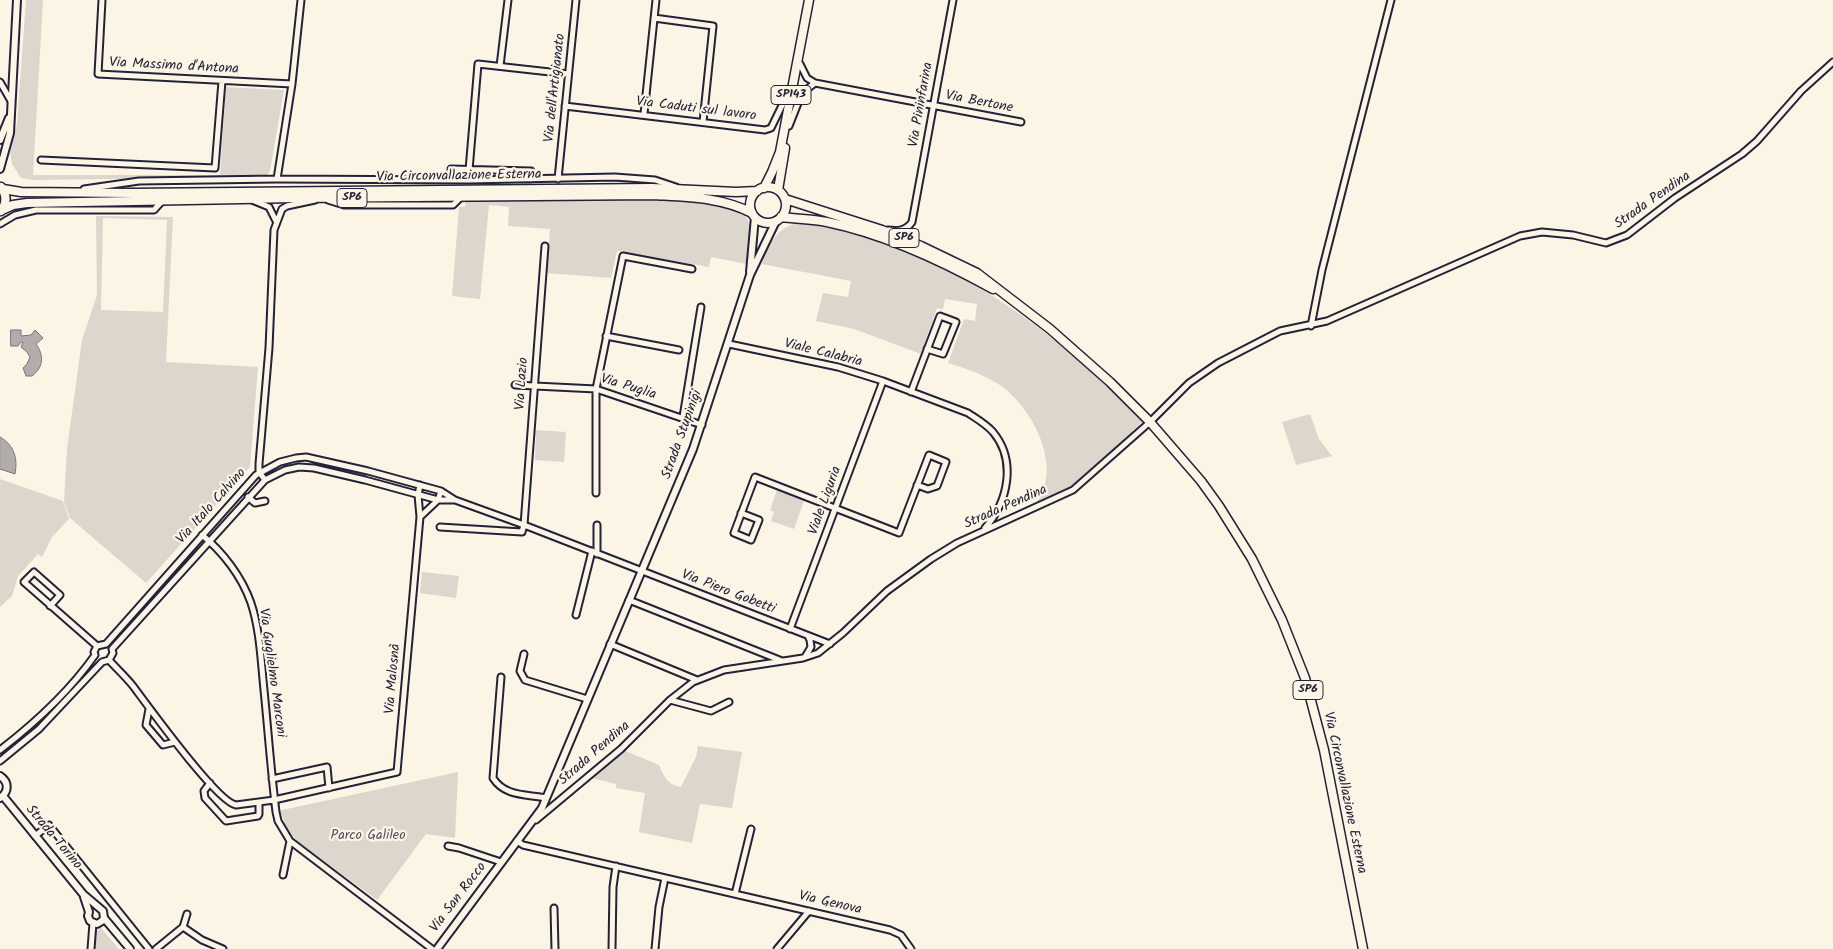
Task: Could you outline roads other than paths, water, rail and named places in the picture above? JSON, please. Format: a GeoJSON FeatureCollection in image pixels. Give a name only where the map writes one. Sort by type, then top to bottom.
{"type":"FeatureCollection","features":[{"type":"Feature","properties":{"kind":"main road","name":"SP143"},"geometry":{"type":"LineString","coordinates":[[778,190],[810,0]]}},
{"type":"Feature","properties":{"kind":"main road","name":"SP143"},"geometry":{"type":"LineString","coordinates":[[760,190],[772,172],[780,152],[810,0]]}},
{"type":"Feature","properties":{"kind":"main road","name":"Via Circonvallazione Esterna"},"geometry":{"type":"LineString","coordinates":[[2,187],[20,192],[131,193],[574,188],[736,192],[774,188],[778,190]]}},
{"type":"Feature","properties":{"kind":"main road","name":"Via Circonvallazione Esterna"},"geometry":{"type":"LineString","coordinates":[[1,211],[6,200],[2,187]]}},
{"type":"Feature","properties":{"kind":"main road"},"geometry":{"type":"LineString","coordinates":[[754,215],[751,202],[760,190]]}},
{"type":"Feature","properties":{"kind":"main road"},"geometry":{"type":"LineString","coordinates":[[778,190],[785,199],[786,208],[779,219]]}},
{"type":"Feature","properties":{"kind":"main road","name":"Via Circonvallazione Esterna"},"geometry":{"type":"LineString","coordinates":[[1,211],[13,205],[27,203],[248,198],[653,195],[705,198],[736,205],[765,223],[779,219],[826,222],[881,236],[975,279],[1012,300]]}},
{"type":"Feature","properties":{"kind":"main road","name":"Via Circonvallazione Esterna"},"geometry":{"type":"LineString","coordinates":[[785,199],[882,230],[922,246],[977,273],[1084,358],[1150,422],[1182,458],[1219,506],[1252,559],[1282,620],[1305,678],[1324,750],[1363,949]]}},
{"type":"Feature","properties":{"kind":"street"},"geometry":{"type":"LineString","coordinates":[[0,169],[9,141],[17,0]]}},
{"type":"Feature","properties":{"kind":"street","name":"Via Massimo d'Antona"},"geometry":{"type":"LineString","coordinates":[[102,0],[98,74],[292,84]]}},
{"type":"Feature","properties":{"kind":"street"},"geometry":{"type":"LineString","coordinates":[[277,178],[292,84],[301,0]]}},
{"type":"Feature","properties":{"kind":"street"},"geometry":{"type":"LineString","coordinates":[[508,0],[500,66],[568,74]]}},
{"type":"Feature","properties":{"kind":"street","name":"Via dell'Artigianato"},"geometry":{"type":"LineString","coordinates":[[558,178],[576,0]]}},
{"type":"Feature","properties":{"kind":"street"},"geometry":{"type":"LineString","coordinates":[[644,114],[656,0]]}},
{"type":"Feature","properties":{"kind":"street","name":"Via Pininfarina"},"geometry":{"type":"LineString","coordinates":[[882,230],[902,230],[912,222],[953,0]]}},
{"type":"Feature","properties":{"kind":"street"},"geometry":{"type":"LineString","coordinates":[[1311,326],[1326,251],[1392,0]]}},
{"type":"Feature","properties":{"kind":"street"},"geometry":{"type":"LineString","coordinates":[[654,18],[713,26],[704,122]]}},
{"type":"Feature","properties":{"kind":"street","name":"Strada Pendina"},"geometry":{"type":"LineString","coordinates":[[533,822],[621,748],[684,687],[724,670],[804,658],[818,653],[908,574],[952,545],[1073,490],[1150,422],[1188,383],[1218,363],[1280,331],[1311,326],[1327,321],[1529,233],[1542,232],[1573,235],[1606,243],[1627,235],[1674,198],[1742,154],[1757,142],[1801,91],[1833,62]]}},
{"type":"Feature","properties":{"kind":"street","name":"Via Circonvallazione Esterna"},"geometry":{"type":"LineString","coordinates":[[469,170],[478,64],[500,66]]}},
{"type":"Feature","properties":{"kind":"street"},"geometry":{"type":"LineString","coordinates":[[789,126],[802,93],[815,83],[807,78],[800,64]]}},
{"type":"Feature","properties":{"kind":"street","name":"Via Caduti sul lavoro"},"geometry":{"type":"LineString","coordinates":[[565,106],[768,130],[771,128],[794,80]]}},
{"type":"Feature","properties":{"kind":"street"},"geometry":{"type":"LineString","coordinates":[[41,160],[215,168],[222,81]]}},
{"type":"Feature","properties":{"kind":"street"},"geometry":{"type":"LineString","coordinates":[[0,82],[12,102]]}},
{"type":"Feature","properties":{"kind":"street","name":"Via Bertone"},"geometry":{"type":"LineString","coordinates":[[815,83],[1021,122]]}},
{"type":"Feature","properties":{"kind":"street"},"geometry":{"type":"LineString","coordinates":[[0,140],[10,114]]}},
{"type":"Feature","properties":{"kind":"street","name":"Via Circonvallazione Esterna"},"geometry":{"type":"LineString","coordinates":[[451,180],[451,169],[532,171],[531,179]]}},
{"type":"Feature","properties":{"kind":"street","name":"Via Circonvallazione Esterna"},"geometry":{"type":"LineString","coordinates":[[54,192],[98,188],[139,181],[277,178],[451,180],[616,177],[655,180],[684,190]]}},
{"type":"Feature","properties":{"kind":"street"},"geometry":{"type":"LineString","coordinates":[[248,198],[269,207],[276,221],[273,238],[270,324],[260,472],[264,480]]}},
{"type":"Feature","properties":{"kind":"street","name":"Via Circonvallazione Esterna"},"geometry":{"type":"LineString","coordinates":[[276,221],[282,209],[287,206],[323,198]]}},
{"type":"Feature","properties":{"kind":"street","name":"Via Circonvallazione Esterna"},"geometry":{"type":"LineString","coordinates":[[0,224],[14,215],[36,210],[154,210],[163,200]]}},
{"type":"Feature","properties":{"kind":"street","name":"Strada Stupinigi"},"geometry":{"type":"LineString","coordinates":[[750,275],[754,215]]}},
{"type":"Feature","properties":{"kind":"street","name":"Strada Stupinigi"},"geometry":{"type":"LineString","coordinates":[[557,771],[702,425],[750,275],[779,219]]}},
{"type":"Feature","properties":{"kind":"street","name":"Via Lazio"},"geometry":{"type":"LineString","coordinates":[[524,524],[545,246]]}},
{"type":"Feature","properties":{"kind":"street"},"geometry":{"type":"LineString","coordinates":[[596,493],[596,389],[623,256],[692,269]]}},
{"type":"Feature","properties":{"kind":"street"},"geometry":{"type":"LineString","coordinates":[[683,417],[701,307]]}},
{"type":"Feature","properties":{"kind":"street"},"geometry":{"type":"LineString","coordinates":[[911,392],[927,349],[940,316],[956,322],[943,354],[927,349]]}},
{"type":"Feature","properties":{"kind":"street"},"geometry":{"type":"LineString","coordinates":[[606,336],[679,350]]}},
{"type":"Feature","properties":{"kind":"street","name":"Viale Calabria"},"geometry":{"type":"LineString","coordinates":[[728,344],[838,367],[968,413],[993,433],[999,442],[1006,460],[1006,488],[1001,506],[994,518],[983,530]]}},
{"type":"Feature","properties":{"kind":"street","name":"Viale Liguria"},"geometry":{"type":"LineString","coordinates":[[790,629],[882,381]]}},
{"type":"Feature","properties":{"kind":"street","name":"Via Puglia"},"geometry":{"type":"LineString","coordinates":[[515,385],[596,389],[702,425]]}},
{"type":"Feature","properties":{"kind":"street"},"geometry":{"type":"LineString","coordinates":[[741,513],[759,520],[751,540],[734,533],[741,513],[755,477],[899,533],[917,485],[929,455],[946,462],[936,486],[928,489],[917,485]]}},
{"type":"Feature","properties":{"kind":"street","name":"Via Italo Calvino"},"geometry":{"type":"LineString","coordinates":[[106,644],[240,490],[260,472],[280,462],[306,458],[360,468],[441,492],[455,500],[524,524],[641,572]]}},
{"type":"Feature","properties":{"kind":"street","name":"Via Italo Calvino"},"geometry":{"type":"LineString","coordinates":[[109,660],[113,653],[112,649],[264,480],[299,467],[314,468],[438,500],[455,500]]}},
{"type":"Feature","properties":{"kind":"street","name":"Via Malosnà"},"geometry":{"type":"LineString","coordinates":[[109,660],[131,684],[175,742],[210,783],[231,804],[274,800],[398,772],[420,518],[418,495],[420,485]]}},
{"type":"Feature","properties":{"kind":"street"},"geometry":{"type":"LineString","coordinates":[[420,518],[438,500],[441,492]]}},
{"type":"Feature","properties":{"kind":"street","name":"Via Italo Calvino"},"geometry":{"type":"LineString","coordinates":[[248,497],[255,503],[264,501]]}},
{"type":"Feature","properties":{"kind":"street"},"geometry":{"type":"LineString","coordinates":[[440,527],[522,532],[524,524]]}},
{"type":"Feature","properties":{"kind":"street"},"geometry":{"type":"LineString","coordinates":[[576,615],[595,552],[597,525]]}},
{"type":"Feature","properties":{"kind":"street","name":"Via Guglielmo Marconi"},"geometry":{"type":"LineString","coordinates":[[202,534],[232,568],[243,586],[252,608],[261,660],[274,800],[278,821],[290,840]]}},
{"type":"Feature","properties":{"kind":"street"},"geometry":{"type":"LineString","coordinates":[[50,606],[60,595],[34,572],[24,582],[50,606],[97,646]]}},
{"type":"Feature","properties":{"kind":"street","name":"Via Piero Gobetti"},"geometry":{"type":"LineString","coordinates":[[641,572],[830,644]]}},
{"type":"Feature","properties":{"kind":"street"},"geometry":{"type":"LineString","coordinates":[[629,600],[782,661]]}},
{"type":"Feature","properties":{"kind":"street"},"geometry":{"type":"LineString","coordinates":[[804,658],[809,654],[811,648],[811,643],[807,636]]}},
{"type":"Feature","properties":{"kind":"street"},"geometry":{"type":"LineString","coordinates":[[97,646],[106,644],[112,649]]}},
{"type":"Feature","properties":{"kind":"street"},"geometry":{"type":"LineString","coordinates":[[610,644],[697,680]]}},
{"type":"Feature","properties":{"kind":"street"},"geometry":{"type":"LineString","coordinates":[[97,646],[94,652],[97,660],[102,662]]}},
{"type":"Feature","properties":{"kind":"street"},"geometry":{"type":"LineString","coordinates":[[524,654],[520,671],[525,680],[587,698]]}},
{"type":"Feature","properties":{"kind":"street"},"geometry":{"type":"LineString","coordinates":[[0,750],[33,724],[87,667],[95,655]]}},
{"type":"Feature","properties":{"kind":"street"},"geometry":{"type":"LineString","coordinates":[[0,761],[39,729],[102,662],[109,660]]}},
{"type":"Feature","properties":{"kind":"street"},"geometry":{"type":"LineString","coordinates":[[501,677],[493,778],[498,786],[505,791],[546,798]]}},
{"type":"Feature","properties":{"kind":"street"},"geometry":{"type":"LineString","coordinates":[[670,700],[711,711],[729,702]]}},
{"type":"Feature","properties":{"kind":"street"},"geometry":{"type":"LineString","coordinates":[[149,709],[146,725],[163,745],[175,742]]}},
{"type":"Feature","properties":{"kind":"street"},"geometry":{"type":"LineString","coordinates":[[272,779],[327,767],[330,788]]}},
{"type":"Feature","properties":{"kind":"street","name":"Via San Rocco"},"geometry":{"type":"LineString","coordinates":[[436,949],[533,822],[546,798],[557,771]]}},
{"type":"Feature","properties":{"kind":"street"},"geometry":{"type":"LineString","coordinates":[[0,776],[7,786],[6,792],[1,797]]}},
{"type":"Feature","properties":{"kind":"street"},"geometry":{"type":"LineString","coordinates":[[210,783],[204,791],[205,798],[226,821],[258,816],[259,802]]}},
{"type":"Feature","properties":{"kind":"street","name":"Strada Torino"},"geometry":{"type":"LineString","coordinates":[[1,797],[83,894],[98,908]]}},
{"type":"Feature","properties":{"kind":"street","name":"Strada Torino"},"geometry":{"type":"LineString","coordinates":[[35,836],[49,825],[149,949]]}},
{"type":"Feature","properties":{"kind":"street"},"geometry":{"type":"LineString","coordinates":[[735,894],[751,829]]}},
{"type":"Feature","properties":{"kind":"street"},"geometry":{"type":"LineString","coordinates":[[283,875],[290,840],[432,949]]}},
{"type":"Feature","properties":{"kind":"street","name":"Via Genova"},"geometry":{"type":"LineString","coordinates":[[517,841],[523,845],[890,930],[901,936],[911,949]]}},
{"type":"Feature","properties":{"kind":"street","name":"Via San Rocco"},"geometry":{"type":"LineString","coordinates":[[448,846],[451,845],[501,862]]}},
{"type":"Feature","properties":{"kind":"street"},"geometry":{"type":"LineString","coordinates":[[612,949],[616,866]]}},
{"type":"Feature","properties":{"kind":"street"},"geometry":{"type":"LineString","coordinates":[[655,949],[659,907],[665,878]]}},
{"type":"Feature","properties":{"kind":"street","name":"Strada Torino"},"geometry":{"type":"LineString","coordinates":[[83,894],[89,912]]}},
{"type":"Feature","properties":{"kind":"street"},"geometry":{"type":"LineString","coordinates":[[104,918],[99,924],[93,923],[88,918],[89,912],[98,908],[103,912],[104,918],[130,949]]}},
{"type":"Feature","properties":{"kind":"street"},"geometry":{"type":"LineString","coordinates":[[554,908],[555,949]]}},
{"type":"Feature","properties":{"kind":"street"},"geometry":{"type":"LineString","coordinates":[[777,949],[809,911]]}},
{"type":"Feature","properties":{"kind":"street"},"geometry":{"type":"LineString","coordinates":[[156,949],[183,927],[187,914]]}},
{"type":"Feature","properties":{"kind":"street"},"geometry":{"type":"LineString","coordinates":[[91,949],[93,923]]}},
{"type":"Feature","properties":{"kind":"street"},"geometry":{"type":"LineString","coordinates":[[183,927],[202,940],[223,949]]}},
{"type":"Feature","properties":{"kind":"park label","name":"Parco Galileo"},"geometry":{"type":"Point","coordinates":[368,837]}}]}
